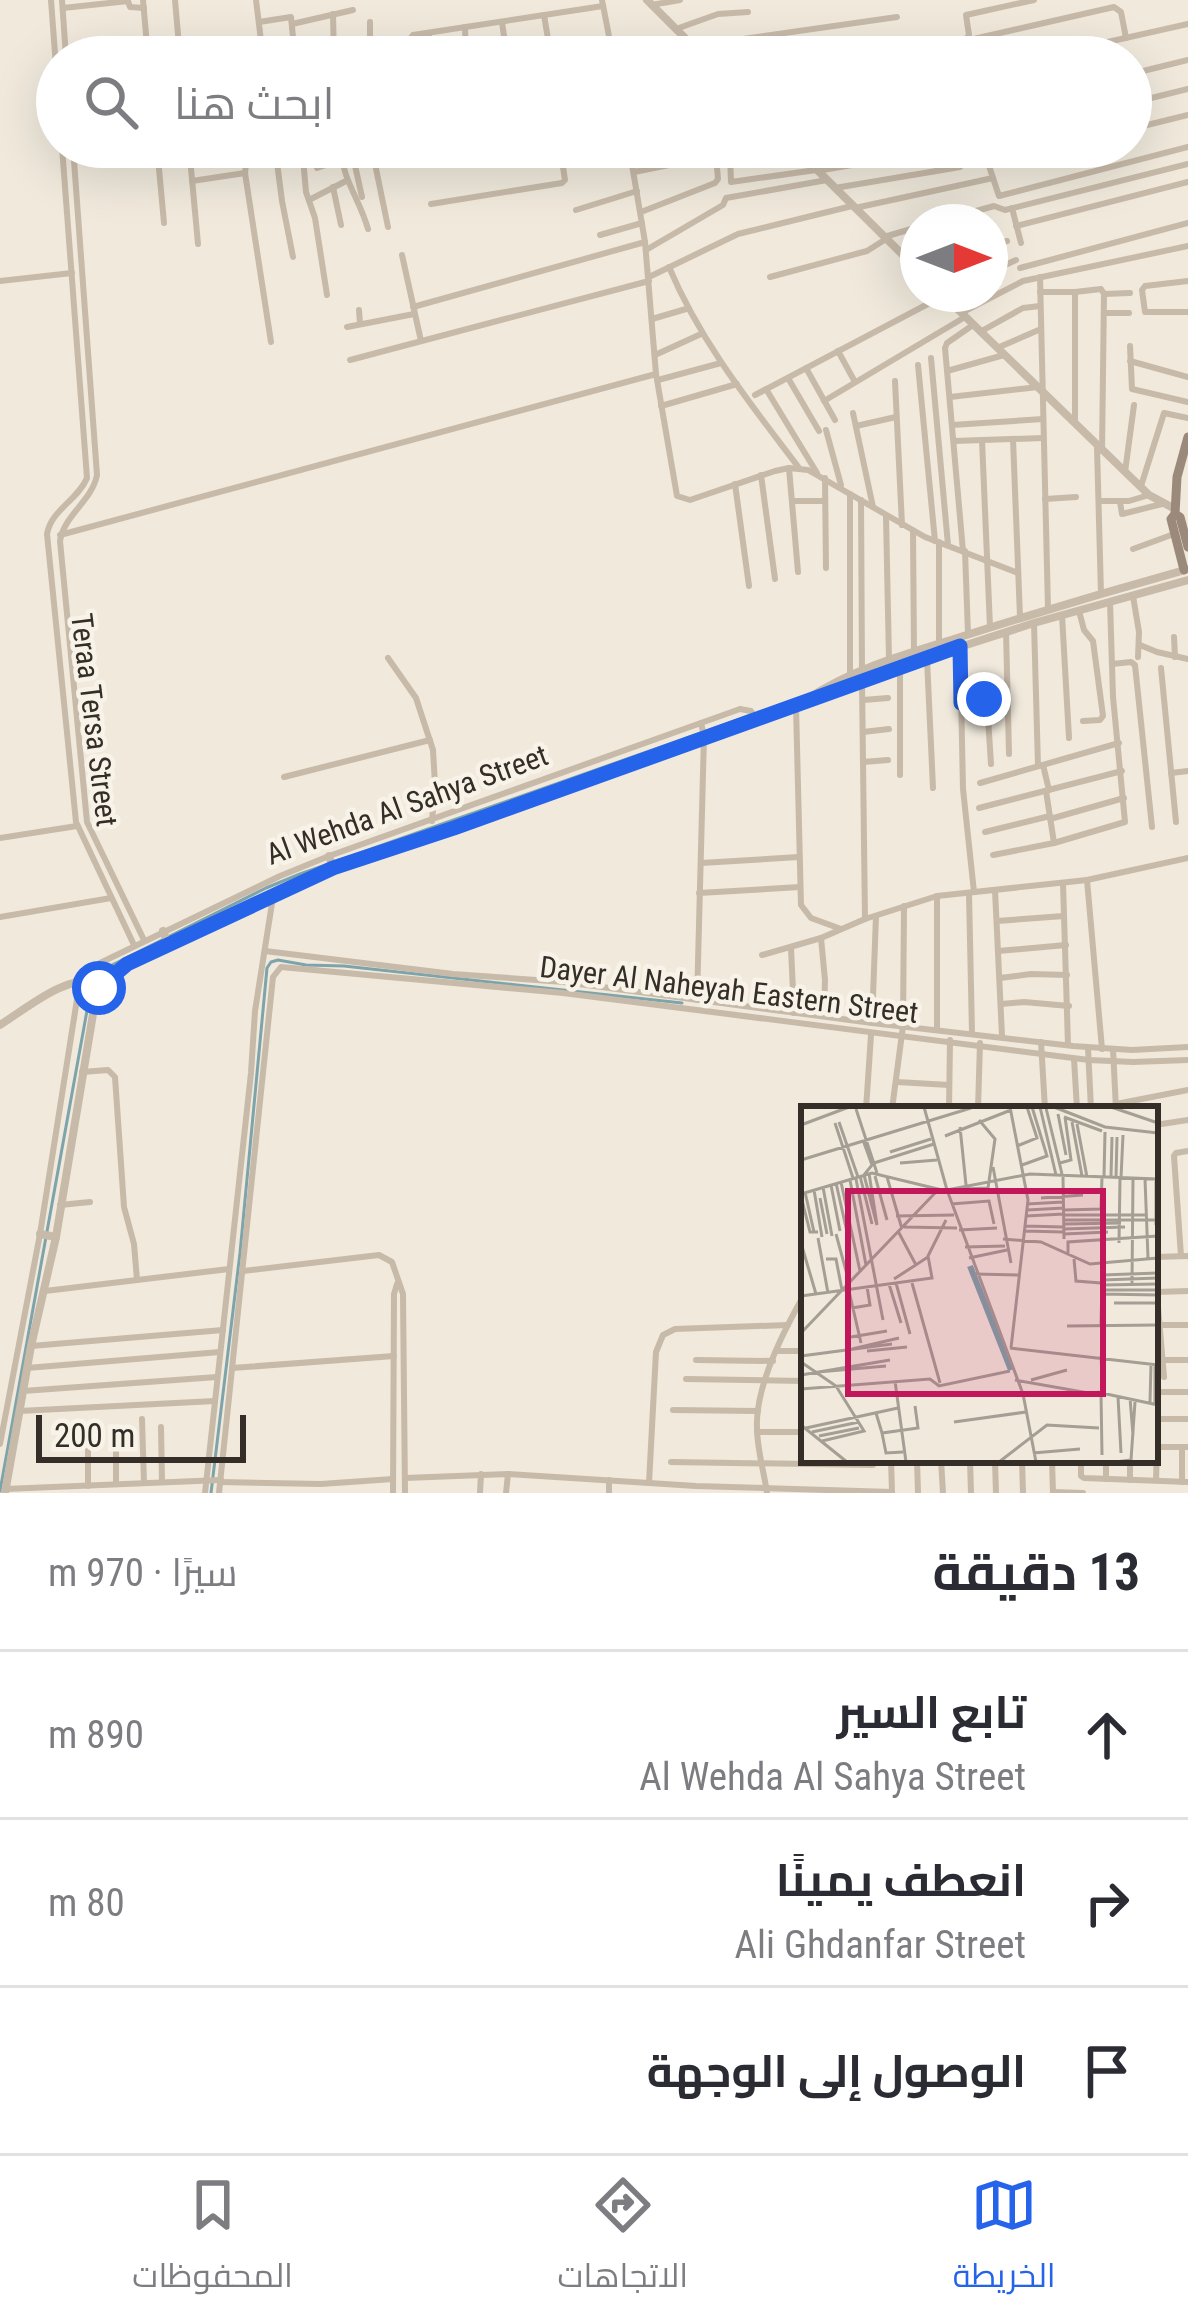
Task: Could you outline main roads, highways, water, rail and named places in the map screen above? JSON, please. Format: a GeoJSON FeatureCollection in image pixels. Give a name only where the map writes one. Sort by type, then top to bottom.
{"type":"FeatureCollection","features":[{"type":"Feature","properties":{"kind":"main road"},"geometry":{"type":"LineString","coordinates":[[1187,573],[1171,519],[1188,437]]}},
{"type":"Feature","properties":{"kind":"main road"},"geometry":{"type":"LineString","coordinates":[[1175,512],[1188,547]]}},
{"type":"Feature","properties":{"kind":"waterway"},"geometry":{"type":"LineString","coordinates":[[0,1491],[90,994],[110,966],[300,874],[749,716]]}},
{"type":"Feature","properties":{"kind":"waterway"},"geometry":{"type":"LineString","coordinates":[[211,1493],[271,962],[682,1003]]}}]}
